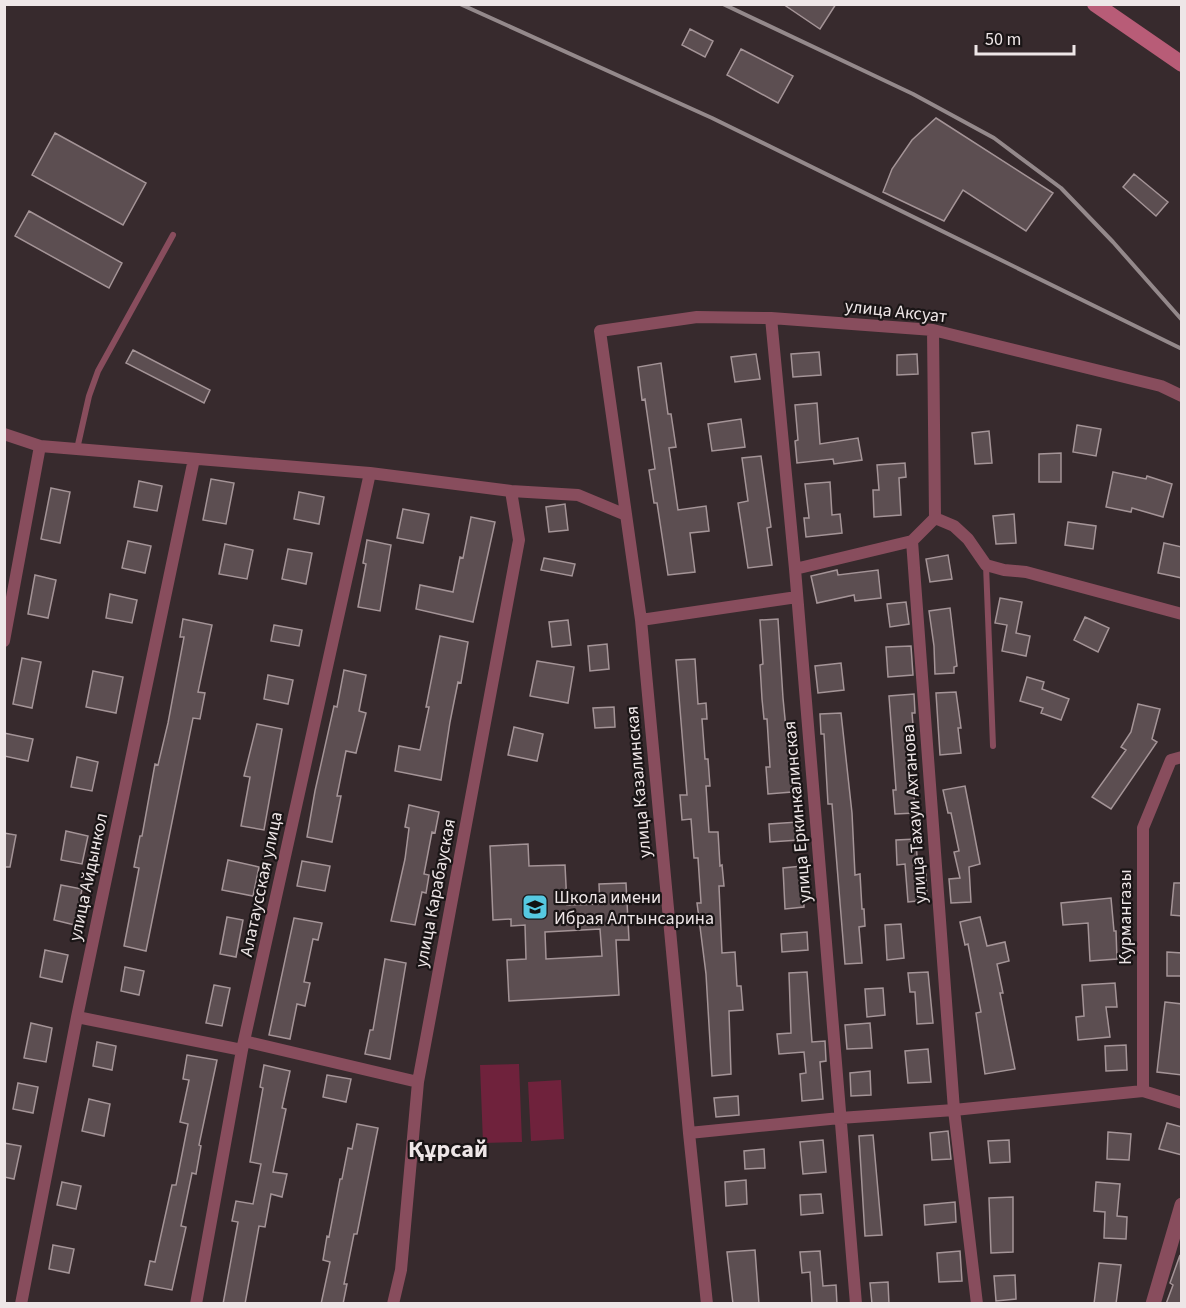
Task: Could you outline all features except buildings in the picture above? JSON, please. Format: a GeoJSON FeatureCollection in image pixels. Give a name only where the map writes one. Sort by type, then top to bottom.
{"type":"FeatureCollection","features":[{"type":"Feature","properties":{"kind":"main road"},"geometry":{"type":"LineString","coordinates":[[1095,4],[1182,64]]}},
{"type":"Feature","properties":{"kind":"street","name":"улица Аксуат"},"geometry":{"type":"LineString","coordinates":[[600,331],[697,317],[771,318],[933,330],[1161,387],[1182,396]]}},
{"type":"Feature","properties":{"kind":"street","name":"улица Еркинкалинская"},"geometry":{"type":"LineString","coordinates":[[771,318],[795,569],[856,1304]]}},
{"type":"Feature","properties":{"kind":"street"},"geometry":{"type":"LineString","coordinates":[[795,569],[912,541],[935,518],[933,330]]}},
{"type":"Feature","properties":{"kind":"street","name":"улица Казалинская"},"geometry":{"type":"LineString","coordinates":[[600,331],[641,620],[707,1304]]}},
{"type":"Feature","properties":{"kind":"street"},"geometry":{"type":"LineString","coordinates":[[4,434],[40,446],[369,473],[511,491],[578,495],[626,515]]}},
{"type":"Feature","properties":{"kind":"street"},"geometry":{"type":"LineString","coordinates":[[4,641],[40,446]]}},
{"type":"Feature","properties":{"kind":"street","name":"улица Айдынкол"},"geometry":{"type":"LineString","coordinates":[[21,1304],[77,1017],[194,459]]}},
{"type":"Feature","properties":{"kind":"street","name":"Алатаусская улица"},"geometry":{"type":"LineString","coordinates":[[196,1304],[243,1046],[369,473]]}},
{"type":"Feature","properties":{"kind":"street","name":"улица Карабауская"},"geometry":{"type":"LineString","coordinates":[[393,1304],[401,1270],[418,1082],[519,540],[511,491]]}},
{"type":"Feature","properties":{"kind":"street"},"geometry":{"type":"LineString","coordinates":[[935,518],[954,526],[968,539],[986,565],[1004,570],[1026,572],[1182,614]]}},
{"type":"Feature","properties":{"kind":"street","name":"улица Тахауи Ахтанова"},"geometry":{"type":"LineString","coordinates":[[912,541],[954,1110],[977,1304]]}},
{"type":"Feature","properties":{"kind":"street"},"geometry":{"type":"LineString","coordinates":[[641,620],[797,597]]}},
{"type":"Feature","properties":{"kind":"street","name":"Курмангазы"},"geometry":{"type":"LineString","coordinates":[[1143,1091],[1143,828],[1172,760],[1182,757]]}},
{"type":"Feature","properties":{"kind":"street"},"geometry":{"type":"LineString","coordinates":[[77,1017],[243,1046],[418,1082]]}},
{"type":"Feature","properties":{"kind":"street"},"geometry":{"type":"LineString","coordinates":[[689,1133],[1143,1091],[1182,1102]]}},
{"type":"Feature","properties":{"kind":"street"},"geometry":{"type":"LineString","coordinates":[[1153,1304],[1182,1205]]}},
{"type":"Feature","properties":{"kind":"lane"},"geometry":{"type":"LineString","coordinates":[[77,449],[89,396],[98,371],[173,236]]}},
{"type":"Feature","properties":{"kind":"lane"},"geometry":{"type":"LineString","coordinates":[[986,565],[993,746]]}},
{"type":"Feature","properties":{"kind":"shaded area"},"geometry":{"type":"Polygon","coordinates":[[[519,1064],[522,1142],[483,1143],[480,1065],[519,1064]]]}},
{"type":"Feature","properties":{"kind":"shaded area"},"geometry":{"type":"Polygon","coordinates":[[[561,1080],[564,1139],[531,1141],[528,1082],[561,1080]]]}},
{"type":"Feature","properties":{"kind":"railway"},"geometry":{"type":"LineString","coordinates":[[460,4],[712,118],[1182,349]]}},
{"type":"Feature","properties":{"kind":"railway"},"geometry":{"type":"LineString","coordinates":[[723,4],[913,94],[994,138],[1061,188],[1113,242],[1182,320]]}},
{"type":"Feature","properties":{"kind":"place","name":"Школа имени Ибрая Алтынсарина"},"geometry":{"type":"Point","coordinates":[535,907]}},
{"type":"Feature","properties":{"kind":"district","name":"Құрсай"},"geometry":{"type":"Point","coordinates":[448,1149]}}]}
